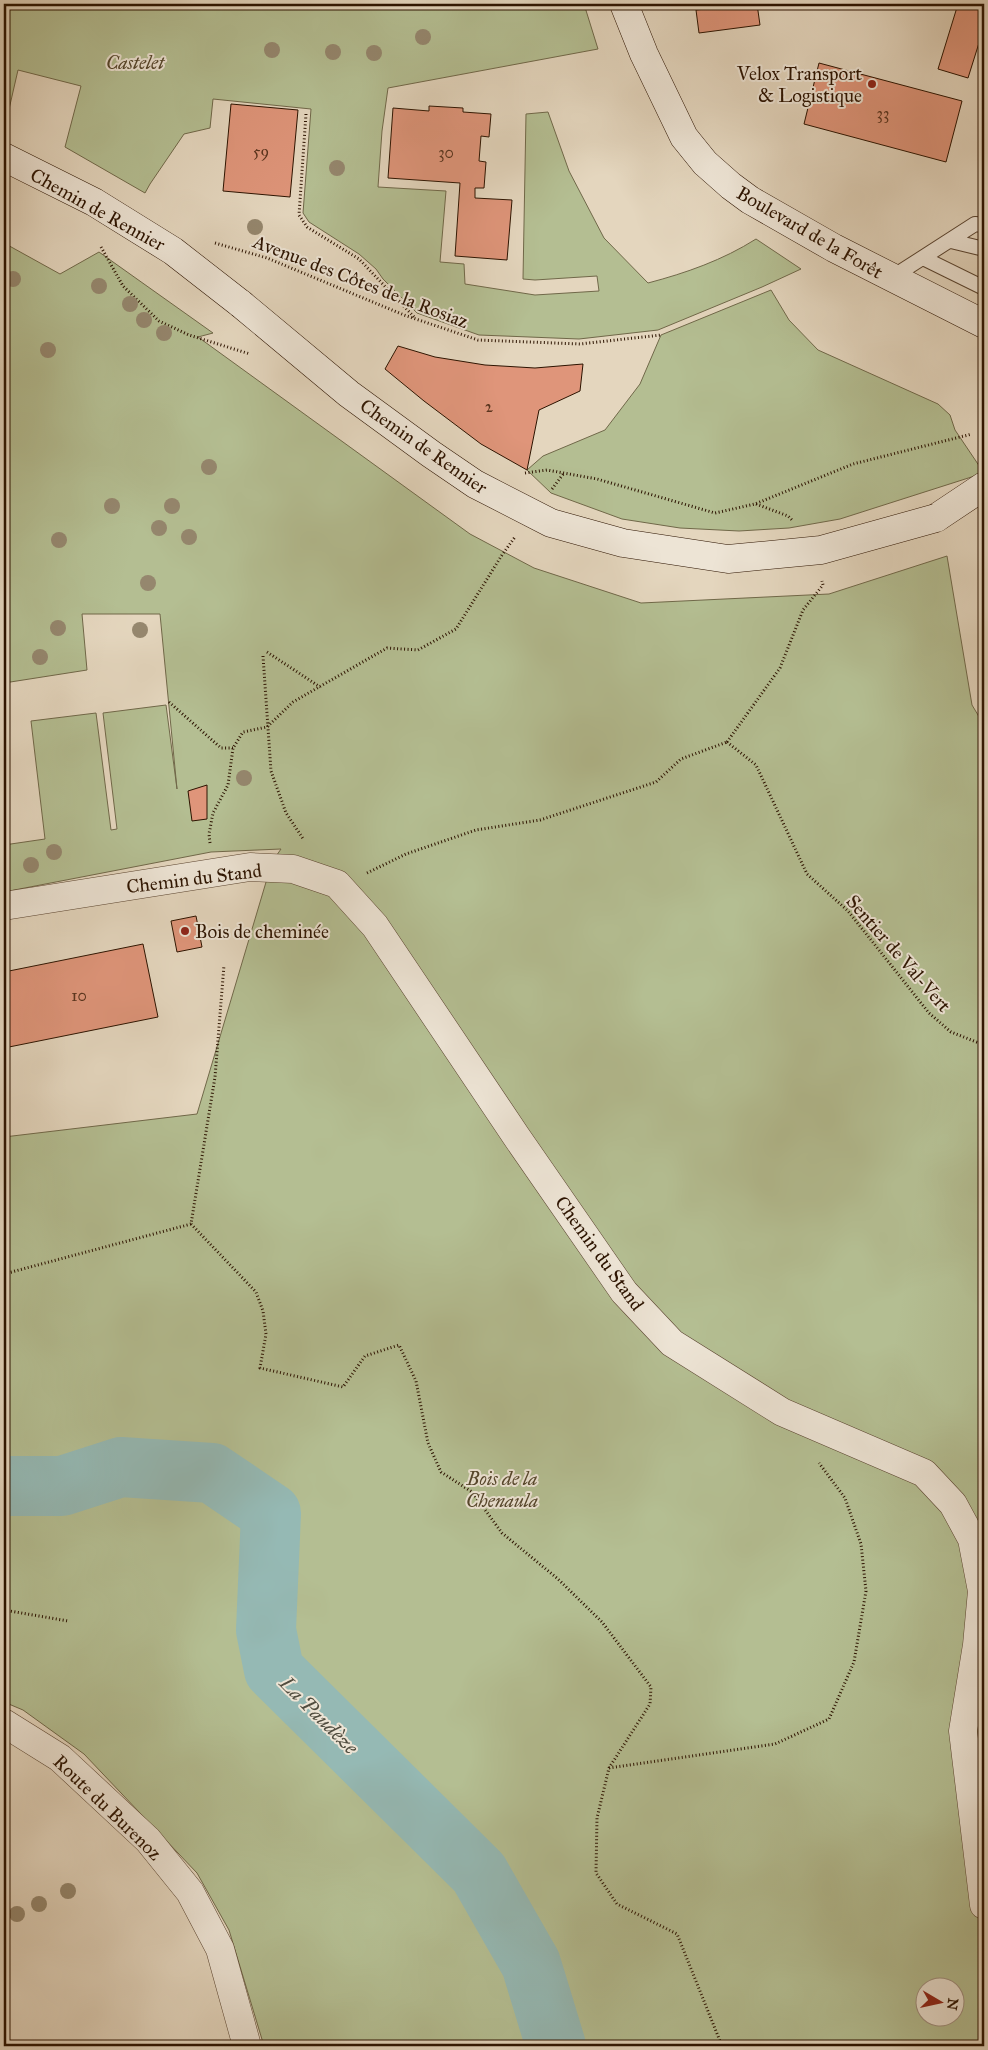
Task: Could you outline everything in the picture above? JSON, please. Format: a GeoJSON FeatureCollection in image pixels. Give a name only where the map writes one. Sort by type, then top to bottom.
{"type":"FeatureCollection","features":[{"type":"Feature","properties":{"kind":"street","name":"Boulevard de la Forêt"},"geometry":{"type":"LineString","coordinates":[[624,4],[644,54],[684,137],[705,163],[750,200],[981,325]]}},
{"type":"Feature","properties":{"kind":"street","name":"Chemin de Rennier"},"geometry":{"type":"LineString","coordinates":[[4,157],[94,202],[173,251],[241,304],[349,394],[431,454],[475,484],[551,523],[623,543],[728,559],[820,550],[984,506]]}},
{"type":"Feature","properties":{"kind":"street","name":"Chemin de Rennier"},"geometry":{"type":"LineString","coordinates":[[936,518],[984,486]]}},
{"type":"Feature","properties":{"kind":"street","name":"Chemin du Stand"},"geometry":{"type":"LineString","coordinates":[[4,906],[250,867],[293,869],[337,884],[375,926],[516,1136],[624,1292],[672,1343],[782,1412],[924,1473],[953,1504],[972,1539],[982,1590],[977,1645],[963,1731],[984,1905]]}},
{"type":"Feature","properties":{"kind":"street","name":"Route du Burenoz"},"geometry":{"type":"LineString","coordinates":[[4,1723],[60,1758],[148,1840],[190,1892],[220,1949],[247,2046]]}},
{"type":"Feature","properties":{"kind":"lane"},"geometry":{"type":"LineString","coordinates":[[891,278],[980,225]]}},
{"type":"Feature","properties":{"kind":"lane"},"geometry":{"type":"LineString","coordinates":[[951,241],[984,249]]}},
{"type":"Feature","properties":{"kind":"lane"},"geometry":{"type":"LineString","coordinates":[[923,258],[984,288]]}},
{"type":"Feature","properties":{"kind":"path"},"geometry":{"type":"LineString","coordinates":[[306,114],[299,215],[307,227],[359,259],[416,319]]}},
{"type":"Feature","properties":{"kind":"path","name":"Avenue des Côtes de la Rosiaz"},"geometry":{"type":"LineString","coordinates":[[212,242],[267,258],[416,319],[478,340],[580,344],[661,335]]}},
{"type":"Feature","properties":{"kind":"path"},"geometry":{"type":"LineString","coordinates":[[796,523],[788,516],[757,503],[853,464],[972,434]]}},
{"type":"Feature","properties":{"kind":"path"},"geometry":{"type":"LineString","coordinates":[[209,834],[213,813],[228,785],[233,748],[243,732],[267,728],[293,702],[387,648],[418,650],[456,629],[502,554]]}},
{"type":"Feature","properties":{"kind":"path"},"geometry":{"type":"LineString","coordinates":[[337,884],[376,870],[406,854],[476,830],[540,820],[656,782],[681,759],[726,742],[780,668],[803,610],[823,585],[822,576]]}},
{"type":"Feature","properties":{"kind":"path"},"geometry":{"type":"LineString","coordinates":[[267,652],[320,687]]}},
{"type":"Feature","properties":{"kind":"path"},"geometry":{"type":"LineString","coordinates":[[263,656],[271,771],[286,813],[306,842]]}},
{"type":"Feature","properties":{"kind":"path"},"geometry":{"type":"LineString","coordinates":[[169,702],[221,748],[233,748]]}},
{"type":"Feature","properties":{"kind":"path","name":"Sentier de Val-Vert"},"geometry":{"type":"LineString","coordinates":[[726,742],[756,765],[807,874],[848,911],[929,1013],[951,1032],[984,1045]]}},
{"type":"Feature","properties":{"kind":"path"},"geometry":{"type":"LineString","coordinates":[[191,1224],[215,1077],[224,965]]}},
{"type":"Feature","properties":{"kind":"path"},"geometry":{"type":"LineString","coordinates":[[4,1274],[191,1224]]}},
{"type":"Feature","properties":{"kind":"path"},"geometry":{"type":"LineString","coordinates":[[191,1224],[256,1292],[263,1310],[266,1334],[260,1368],[343,1387],[364,1356],[399,1345],[416,1381],[428,1443],[441,1472],[472,1492],[502,1533],[558,1579],[602,1622],[650,1687],[650,1704],[609,1768],[597,1818],[596,1873],[617,1904],[677,1934],[722,2046]]}},
{"type":"Feature","properties":{"kind":"path"},"geometry":{"type":"LineString","coordinates":[[609,1768],[775,1744],[829,1719],[854,1662],[866,1591],[861,1544],[845,1498],[817,1459]]}},
{"type":"Feature","properties":{"kind":"path"},"geometry":{"type":"LineString","coordinates":[[4,1610],[68,1621]]}},
{"type":"Feature","properties":{"kind":"green space","name":"Castelet"},"geometry":{"type":"Polygon","coordinates":[[[4,4],[584,4],[598,49],[388,88],[382,131],[378,187],[446,191],[440,262],[464,264],[465,284],[535,295],[599,291],[597,276],[523,279],[526,114],[548,112],[569,171],[604,238],[648,283],[704,265],[756,239],[801,269],[658,330],[579,339],[479,335],[417,313],[383,279],[376,269],[359,254],[309,222],[303,213],[311,109],[213,99],[210,128],[184,134],[145,193],[65,147],[81,86],[18,70],[7,118],[4,117],[4,4]]]}},
{"type":"Feature","properties":{"kind":"green space","name":"Bois de la Chenaula"},"geometry":{"type":"Polygon","coordinates":[[[4,243],[60,274],[99,252],[213,333],[198,337],[470,534],[534,568],[641,603],[829,594],[947,556],[972,705],[984,725],[984,2046],[275,2046],[274,2044],[264,2046],[229,1930],[197,1873],[84,1754],[23,1710],[4,1702],[4,1137],[197,1114],[272,862],[281,849],[211,852],[4,892],[4,845],[45,839],[31,721],[96,713],[111,830],[117,829],[103,713],[166,705],[177,789],[160,614],[82,614],[87,670],[4,683],[4,243]]]}},
{"type":"Feature","properties":{"kind":"green space"},"geometry":{"type":"Polygon","coordinates":[[[771,290],[789,320],[818,350],[938,404],[950,415],[955,430],[984,473],[840,519],[789,528],[739,531],[680,528],[622,519],[551,493],[527,470],[543,456],[605,430],[640,384],[661,335],[771,290]]]}},
{"type":"Feature","properties":{"kind":"building"},"geometry":{"type":"Polygon","coordinates":[[[715,4],[757,4],[760,25],[699,33],[696,10],[715,8],[715,4]]]}},
{"type":"Feature","properties":{"kind":"building"},"geometry":{"type":"Polygon","coordinates":[[[958,4],[984,4],[984,27],[968,78],[938,69],[958,4]]]}},
{"type":"Feature","properties":{"kind":"building"},"geometry":{"type":"Polygon","coordinates":[[[819,63],[962,101],[946,162],[804,124],[819,63]]]}},
{"type":"Feature","properties":{"kind":"building"},"geometry":{"type":"Polygon","coordinates":[[[231,104],[298,110],[290,197],[223,191],[231,104]]]}},
{"type":"Feature","properties":{"kind":"building"},"geometry":{"type":"Polygon","coordinates":[[[429,106],[463,108],[463,112],[491,114],[489,137],[481,136],[479,161],[486,162],[484,188],[475,188],[475,198],[512,200],[507,260],[455,256],[460,183],[388,178],[393,108],[429,111],[429,106]]]}},
{"type":"Feature","properties":{"kind":"building"},"geometry":{"type":"Polygon","coordinates":[[[398,346],[435,357],[485,365],[535,368],[583,364],[580,391],[539,410],[527,470],[481,444],[385,369],[398,346]]]}},
{"type":"Feature","properties":{"kind":"building"},"geometry":{"type":"Polygon","coordinates":[[[207,785],[207,819],[192,821],[188,791],[207,785]]]}},
{"type":"Feature","properties":{"kind":"building"},"geometry":{"type":"Polygon","coordinates":[[[196,916],[202,947],[177,952],[171,921],[196,916]]]}},
{"type":"Feature","properties":{"kind":"building"},"geometry":{"type":"Polygon","coordinates":[[[143,944],[158,1017],[4,1048],[4,972],[143,944]]]}},
{"type":"Feature","properties":{"kind":"waterway","name":"La Paudèze"},"geometry":{"type":"LineString","coordinates":[[4,1486],[62,1486],[121,1467],[212,1473],[271,1513],[266,1630],[274,1670],[479,1873],[531,1964],[556,2046]]}},
{"type":"Feature","properties":{"kind":"place","name":"Velox Transport & Logistique"},"geometry":{"type":"Point","coordinates":[872,84]}},
{"type":"Feature","properties":{"kind":"place","name":"Bois de cheminée"},"geometry":{"type":"Point","coordinates":[185,931]}}]}
